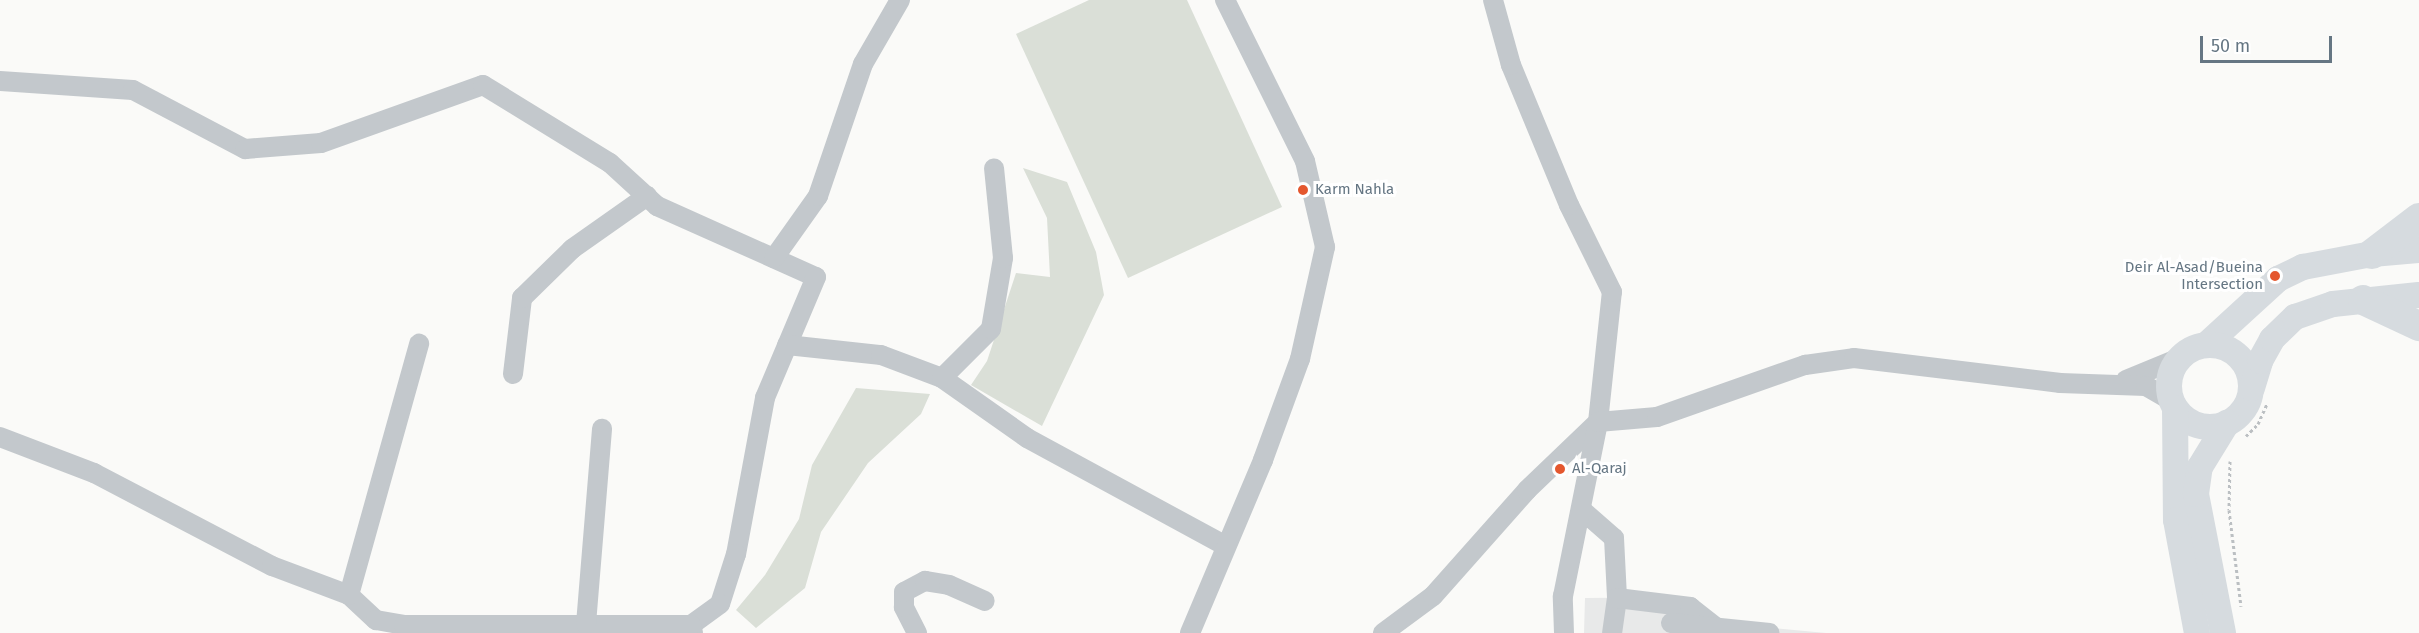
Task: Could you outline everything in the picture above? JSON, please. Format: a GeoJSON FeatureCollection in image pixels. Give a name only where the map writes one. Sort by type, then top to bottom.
{"type":"FeatureCollection","features":[{"type":"Feature","properties":{"kind":"highway"},"geometry":{"type":"LineString","coordinates":[[2372,254],[2419,218]]}},
{"type":"Feature","properties":{"kind":"highway"},"geometry":{"type":"LineString","coordinates":[[2363,300],[2419,326]]}},
{"type":"Feature","properties":{"kind":"main road"},"geometry":{"type":"LineString","coordinates":[[2197,633],[2175,520],[2174,404],[2169,381],[2182,357],[2206,345],[2263,292],[2302,267],[2372,254],[2419,250]]}},
{"type":"Feature","properties":{"kind":"main road"},"geometry":{"type":"LineString","coordinates":[[2223,633],[2196,494],[2200,467],[2235,431],[2241,413],[2261,393],[2260,361],[2280,329],[2310,309],[2363,300],[2419,295]]}},
{"type":"Feature","properties":{"kind":"main road"},"geometry":{"type":"LineString","coordinates":[[2206,345],[2229,350],[2239,357],[2261,393]]}},
{"type":"Feature","properties":{"kind":"main road"},"geometry":{"type":"LineString","coordinates":[[2174,404],[2195,425],[2235,431]]}},
{"type":"Feature","properties":{"kind":"street"},"geometry":{"type":"LineString","coordinates":[[774,258],[818,196],[863,64],[900,0]]}},
{"type":"Feature","properties":{"kind":"street"},"geometry":{"type":"LineString","coordinates":[[1190,633],[1224,545],[1263,460],[1300,359],[1325,247],[1305,161],[1225,0]]}},
{"type":"Feature","properties":{"kind":"street"},"geometry":{"type":"LineString","coordinates":[[1493,0],[1525,98],[1569,206],[1612,292],[1598,422],[1583,511],[1563,596],[1564,633]]}},
{"type":"Feature","properties":{"kind":"street"},"geometry":{"type":"LineString","coordinates":[[0,81],[133,90],[245,149],[321,143],[483,85],[610,163],[657,206],[816,277],[765,398],[736,554],[720,604],[692,629],[586,624],[404,625],[376,620],[349,595],[272,566],[94,473],[0,437]]}},
{"type":"Feature","properties":{"kind":"street"},"geometry":{"type":"LineString","coordinates":[[942,378],[991,329],[1003,258],[994,168]]}},
{"type":"Feature","properties":{"kind":"street"},"geometry":{"type":"LineString","coordinates":[[513,374],[522,298],[572,249],[647,196]]}},
{"type":"Feature","properties":{"kind":"street"},"geometry":{"type":"LineString","coordinates":[[349,595],[419,344]]}},
{"type":"Feature","properties":{"kind":"street"},"geometry":{"type":"LineString","coordinates":[[787,345],[881,355],[942,378],[1027,438],[1108,486],[1224,545]]}},
{"type":"Feature","properties":{"kind":"street"},"geometry":{"type":"LineString","coordinates":[[2108,384],[2151,373],[2182,357]]}},
{"type":"Feature","properties":{"kind":"street"},"geometry":{"type":"LineString","coordinates":[[1383,633],[1433,596],[1527,490],[1598,422],[1657,417],[1830,360],[1877,359],[2060,383],[2146,386],[2174,404]]}},
{"type":"Feature","properties":{"kind":"street"},"geometry":{"type":"LineString","coordinates":[[586,624],[602,429]]}},
{"type":"Feature","properties":{"kind":"street"},"geometry":{"type":"LineString","coordinates":[[1583,511],[1614,538],[1617,598],[1612,633]]}},
{"type":"Feature","properties":{"kind":"street"},"geometry":{"type":"LineString","coordinates":[[917,633],[904,607],[904,592],[925,581],[949,585],[985,601]]}},
{"type":"Feature","properties":{"kind":"street"},"geometry":{"type":"LineString","coordinates":[[1617,598],[1690,607],[1717,628]]}},
{"type":"Feature","properties":{"kind":"street"},"geometry":{"type":"LineString","coordinates":[[1671,623],[1769,633]]}},
{"type":"Feature","properties":{"kind":"path"},"geometry":{"type":"LineString","coordinates":[[2235,431],[2258,424],[2261,393]]}},
{"type":"Feature","properties":{"kind":"path"},"geometry":{"type":"LineString","coordinates":[[2233,454],[2227,470],[2229,510],[2242,611]]}},
{"type":"Feature","properties":{"kind":"shaded area"},"geometry":{"type":"Polygon","coordinates":[[[1089,0],[1187,0],[1282,207],[1128,278],[1016,34],[1089,0]]]}},
{"type":"Feature","properties":{"kind":"shaded area"},"geometry":{"type":"Polygon","coordinates":[[[1023,168],[1067,182],[1096,252],[1104,295],[1042,426],[971,385],[987,361],[1016,273],[1050,277],[1047,218],[1023,168]]]}},
{"type":"Feature","properties":{"kind":"shaded area"},"geometry":{"type":"Polygon","coordinates":[[[856,388],[930,394],[921,414],[868,463],[821,532],[805,588],[756,628],[736,610],[765,575],[799,519],[812,465],[856,388]]]}},
{"type":"Feature","properties":{"kind":"shaded area"},"geometry":{"type":"Polygon","coordinates":[[[1694,597],[1722,623],[1826,633],[1584,633],[1585,598],[1694,597]]]}},
{"type":"Feature","properties":{"kind":"place","name":"Karm Nahla"},"geometry":{"type":"Point","coordinates":[1303,190]}},
{"type":"Feature","properties":{"kind":"place","name":"Deir Al-Asad/Bueina Intersection"},"geometry":{"type":"Point","coordinates":[2275,276]}},
{"type":"Feature","properties":{"kind":"place","name":"Al-Qaraj"},"geometry":{"type":"Point","coordinates":[1560,469]}}]}
